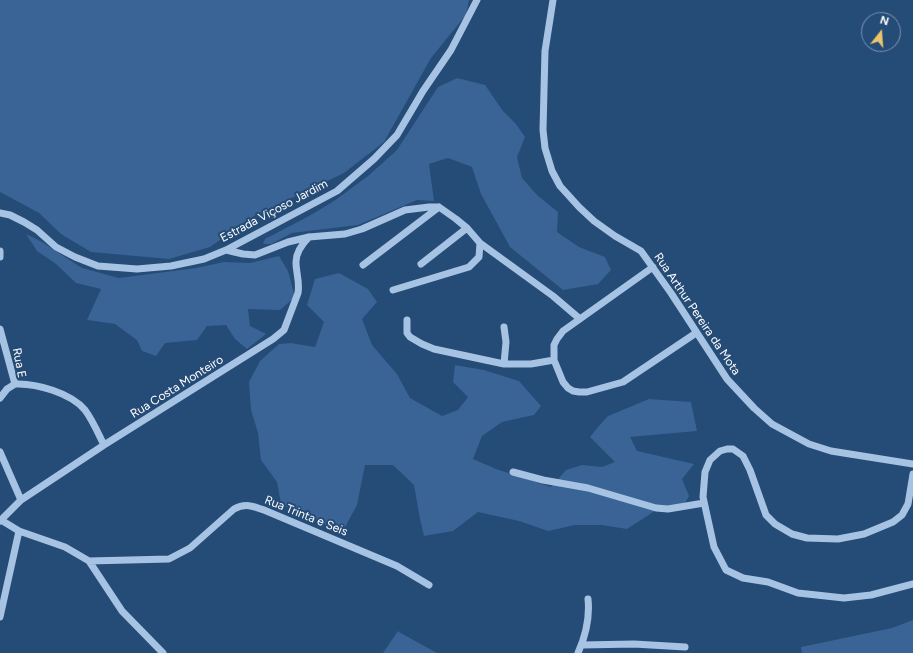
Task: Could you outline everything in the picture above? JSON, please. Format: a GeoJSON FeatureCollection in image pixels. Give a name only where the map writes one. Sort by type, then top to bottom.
{"type":"FeatureCollection","features":[{"type":"Feature","properties":{"kind":"street","name":"Estrada Viçoso Jardim"},"geometry":{"type":"LineString","coordinates":[[0,213],[10,215],[24,222],[37,230],[56,247],[75,257],[98,266],[137,269],[171,266],[204,259],[226,250],[337,191],[374,158],[397,135],[423,91],[451,50],[477,0]]}},
{"type":"Feature","properties":{"kind":"street","name":"Rua Arthur Pereira da Mota"},"geometry":{"type":"LineString","coordinates":[[553,0],[545,51],[543,130],[545,148],[552,171],[560,186],[579,208],[615,236],[641,251],[731,384],[772,424],[786,433],[809,444],[831,451],[913,464]]}},
{"type":"Feature","properties":{"kind":"street"},"geometry":{"type":"LineString","coordinates":[[226,250],[255,255],[288,242],[309,237],[345,234],[362,229],[405,210],[419,207],[439,207],[467,228],[480,243],[547,292],[580,319]]}},
{"type":"Feature","properties":{"kind":"street"},"geometry":{"type":"LineString","coordinates":[[363,264],[439,207]]}},
{"type":"Feature","properties":{"kind":"street"},"geometry":{"type":"LineString","coordinates":[[421,264],[467,228]]}},
{"type":"Feature","properties":{"kind":"street","name":"Rua Costa Monteiro"},"geometry":{"type":"LineString","coordinates":[[0,520],[21,500],[104,445],[273,339],[284,330],[299,287],[296,256],[303,243],[309,237]]}},
{"type":"Feature","properties":{"kind":"street"},"geometry":{"type":"LineString","coordinates":[[393,290],[469,267],[479,257],[480,243]]}},
{"type":"Feature","properties":{"kind":"street"},"geometry":{"type":"LineString","coordinates":[[0,251],[0,257]]}},
{"type":"Feature","properties":{"kind":"street"},"geometry":{"type":"LineString","coordinates":[[653,267],[563,331],[557,339],[553,352],[554,360],[561,377],[568,388],[573,391],[587,392],[623,382],[696,333]]}},
{"type":"Feature","properties":{"kind":"street"},"geometry":{"type":"LineString","coordinates":[[407,320],[407,333],[415,341],[447,352],[504,364],[531,364],[554,360]]}},
{"type":"Feature","properties":{"kind":"street"},"geometry":{"type":"LineString","coordinates":[[504,327],[506,342],[504,364]]}},
{"type":"Feature","properties":{"kind":"street","name":"Rua E"},"geometry":{"type":"LineString","coordinates":[[0,329],[15,384],[7,389],[0,398]]}},
{"type":"Feature","properties":{"kind":"street"},"geometry":{"type":"LineString","coordinates":[[15,384],[26,383],[41,387],[74,400],[84,409],[93,422],[104,445]]}},
{"type":"Feature","properties":{"kind":"street"},"geometry":{"type":"LineString","coordinates":[[913,474],[908,504],[902,515],[894,522],[864,534],[838,539],[807,538],[792,534],[775,524],[766,515],[750,470],[743,456],[733,450],[720,450],[710,460],[705,472],[704,483],[704,503],[714,547],[726,570],[743,578],[768,582],[798,593],[844,598],[871,595],[913,584]]}},
{"type":"Feature","properties":{"kind":"street"},"geometry":{"type":"LineString","coordinates":[[0,452],[21,500]]}},
{"type":"Feature","properties":{"kind":"street"},"geometry":{"type":"LineString","coordinates":[[513,472],[543,480],[588,488],[656,508],[668,510],[704,503]]}},
{"type":"Feature","properties":{"kind":"street","name":"Rua Trinta e Seis"},"geometry":{"type":"LineString","coordinates":[[89,561],[169,559],[190,548],[234,509],[240,506],[248,505],[264,510],[397,566],[429,584]]}},
{"type":"Feature","properties":{"kind":"street"},"geometry":{"type":"LineString","coordinates":[[0,520],[19,531],[65,547],[89,561],[122,611],[163,653]]}},
{"type":"Feature","properties":{"kind":"street"},"geometry":{"type":"LineString","coordinates":[[0,617],[19,531]]}},
{"type":"Feature","properties":{"kind":"street"},"geometry":{"type":"LineString","coordinates":[[578,653],[586,634],[590,612],[588,599]]}},
{"type":"Feature","properties":{"kind":"street"},"geometry":{"type":"LineString","coordinates":[[582,645],[634,644],[685,647]]}},
{"type":"Feature","properties":{"kind":"shaded area"},"geometry":{"type":"Polygon","coordinates":[[[0,0],[469,0],[466,15],[431,58],[384,142],[344,173],[254,216],[210,247],[169,259],[91,252],[61,234],[39,213],[0,192],[0,0]]]}},
{"type":"Feature","properties":{"kind":"shaded area"},"geometry":{"type":"Polygon","coordinates":[[[457,78],[485,85],[503,111],[516,124],[525,137],[517,157],[522,178],[537,195],[558,212],[557,232],[579,247],[605,257],[611,270],[598,284],[563,290],[510,247],[481,194],[472,167],[448,158],[429,164],[434,201],[417,200],[358,225],[292,233],[271,244],[263,244],[265,239],[334,201],[368,176],[397,150],[438,87],[457,78]]]}},
{"type":"Feature","properties":{"kind":"shaded area"},"geometry":{"type":"Polygon","coordinates":[[[26,234],[42,242],[82,268],[119,278],[196,268],[224,262],[250,263],[279,256],[288,271],[295,297],[280,310],[248,309],[250,326],[266,334],[247,349],[235,339],[226,325],[207,326],[197,340],[165,343],[156,356],[142,351],[137,340],[115,324],[87,320],[101,289],[76,283],[56,264],[37,251],[26,234]]]}},
{"type":"Feature","properties":{"kind":"shaded area"},"geometry":{"type":"Polygon","coordinates":[[[339,273],[368,289],[377,302],[362,319],[372,345],[397,374],[410,398],[442,416],[458,410],[468,397],[453,382],[455,365],[484,370],[519,381],[541,406],[534,415],[502,422],[482,436],[473,459],[496,469],[551,487],[566,470],[582,465],[602,467],[615,462],[590,437],[608,416],[649,399],[691,402],[697,431],[630,437],[637,451],[694,464],[682,479],[689,496],[684,505],[658,509],[627,529],[601,525],[575,525],[548,531],[519,521],[478,512],[453,531],[424,536],[414,485],[393,465],[365,465],[357,505],[342,533],[281,504],[277,482],[261,460],[258,433],[251,410],[249,382],[260,361],[279,344],[291,343],[315,347],[324,322],[307,305],[315,279],[339,273]]]}},
{"type":"Feature","properties":{"kind":"shaded area"},"geometry":{"type":"Polygon","coordinates":[[[913,620],[913,653],[802,653],[801,647],[892,628],[913,620]]]}},
{"type":"Feature","properties":{"kind":"shaded area"},"geometry":{"type":"Polygon","coordinates":[[[398,631],[399,632],[437,653],[383,653],[398,631]]]}}]}
